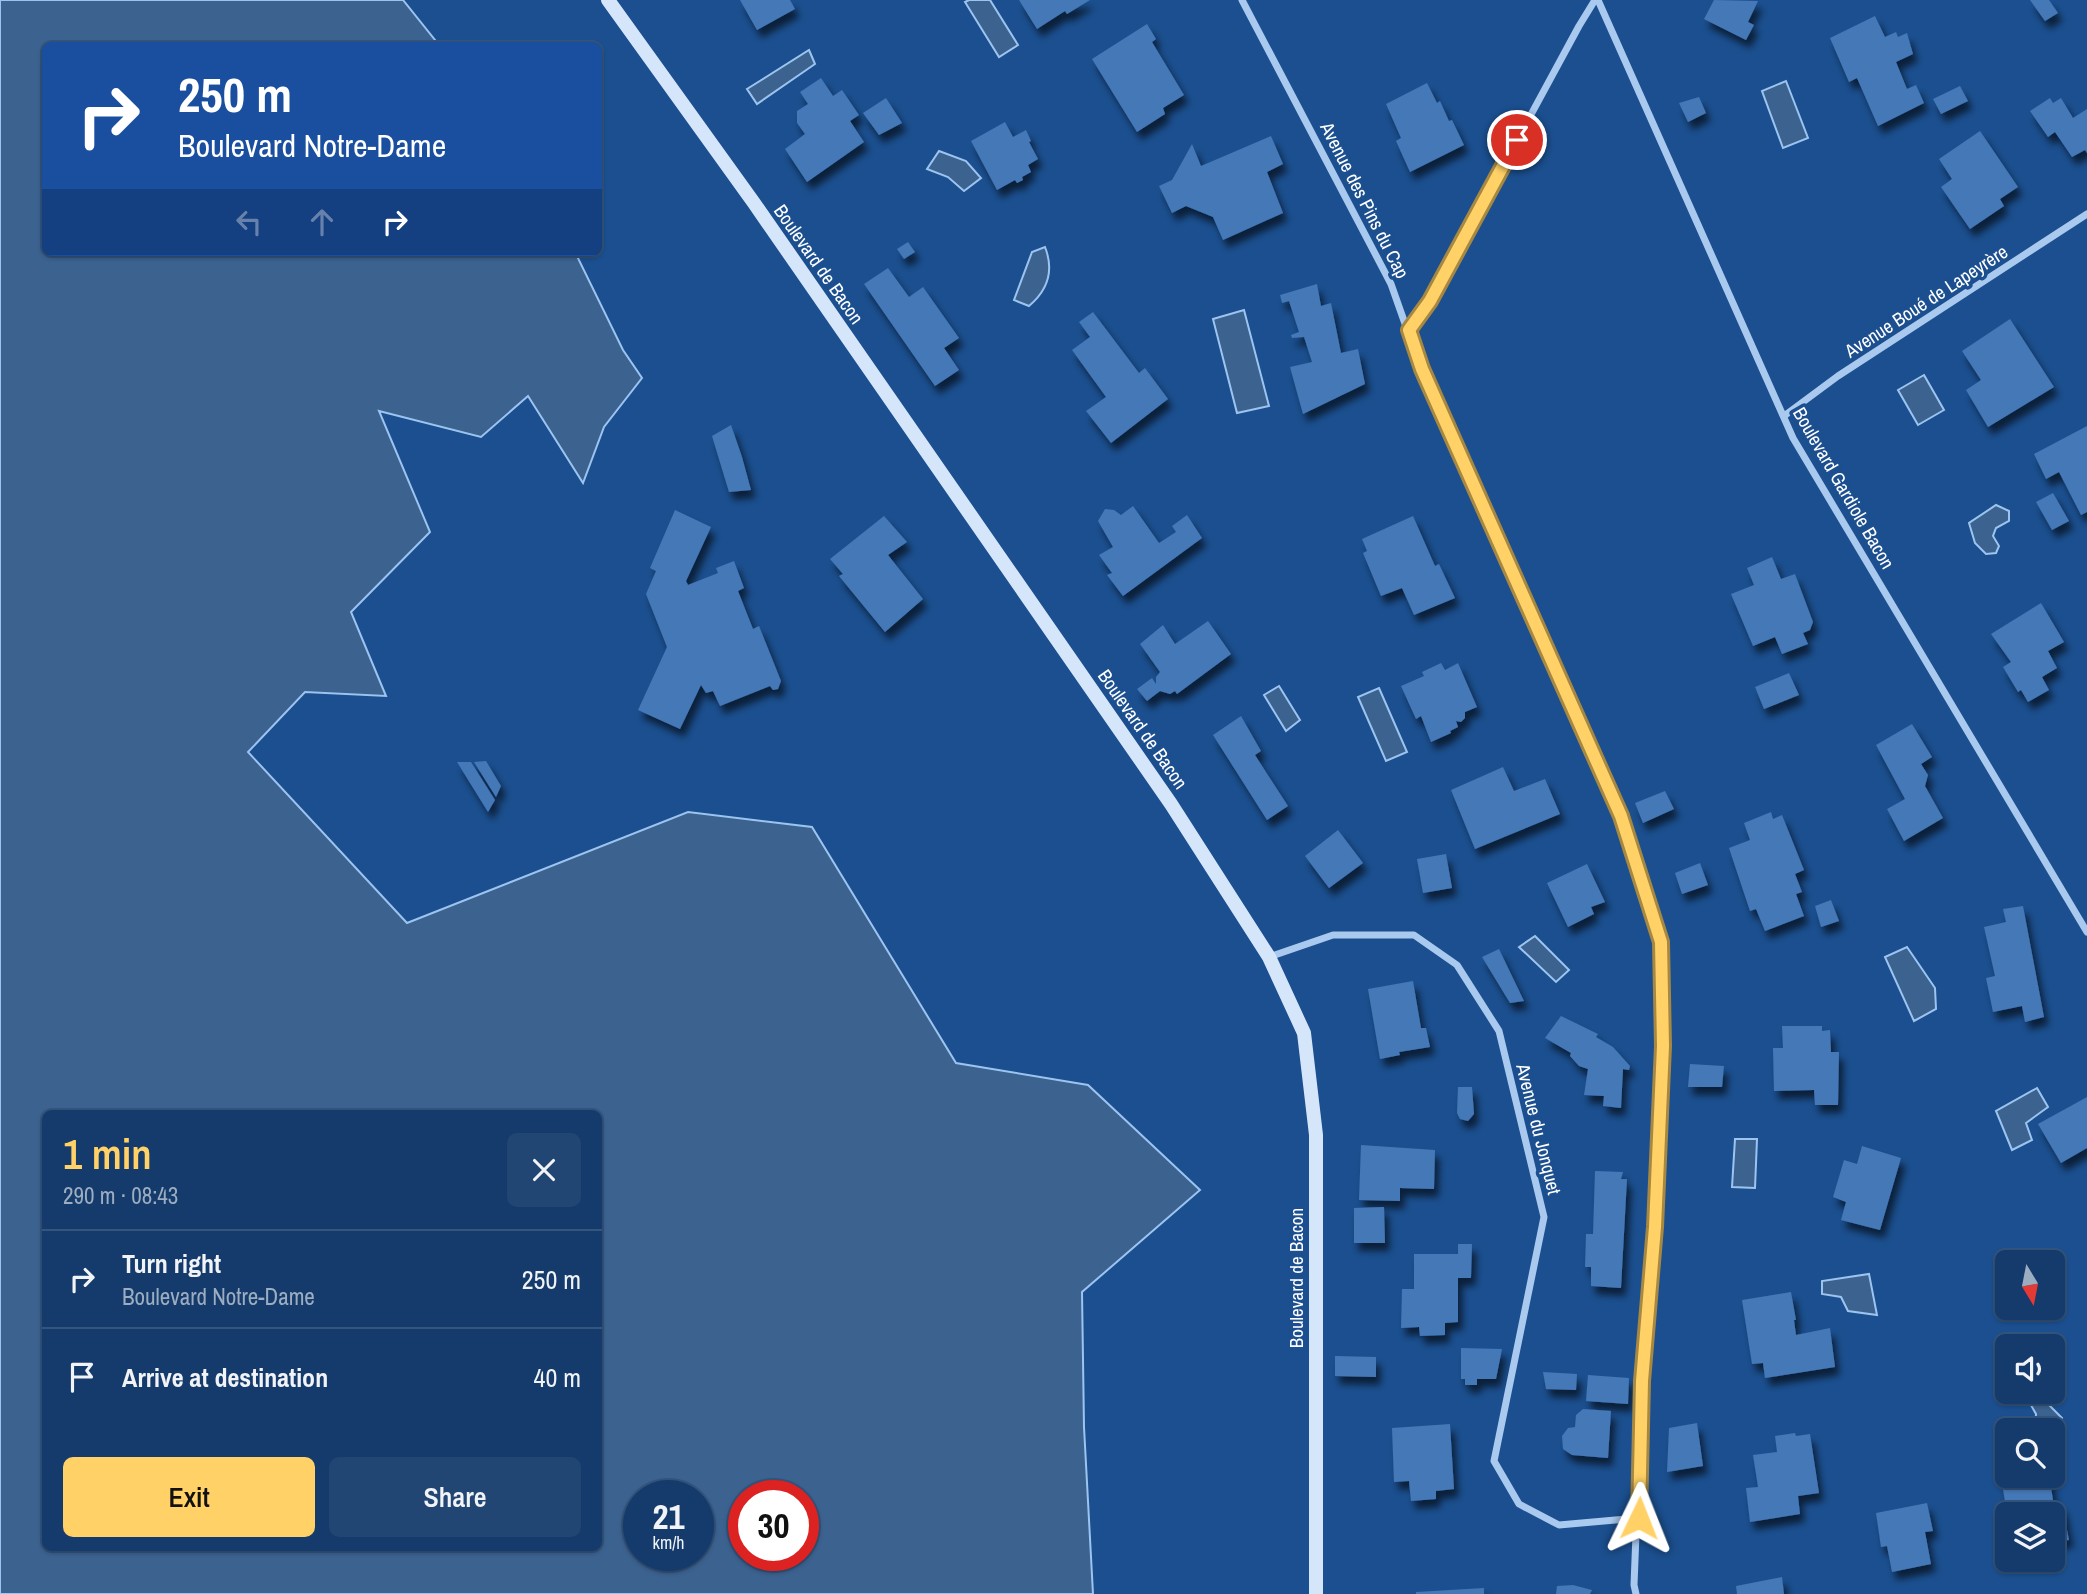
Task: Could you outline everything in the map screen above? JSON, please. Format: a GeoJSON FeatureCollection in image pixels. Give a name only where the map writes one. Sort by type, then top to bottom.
{"type":"FeatureCollection","features":[{"type":"Feature","properties":{"kind":"street","name":"Boulevard de Bacon"},"geometry":{"type":"LineString","coordinates":[[608,0],[754,203],[1164,793],[1269,957],[1304,1033],[1315,1135],[1316,1594]]}},
{"type":"Feature","properties":{"kind":"street","name":"Avenue des Pins du Cap"},"geometry":{"type":"LineString","coordinates":[[1242,0],[1391,284],[1422,369],[1621,816],[1661,942],[1663,1046],[1655,1227],[1642,1381],[1639,1518],[1634,1585],[1636,1594]]}},
{"type":"Feature","properties":{"kind":"street"},"geometry":{"type":"LineString","coordinates":[[1409,330],[1430,301],[1578,26],[1597,0]]}},
{"type":"Feature","properties":{"kind":"street","name":"Boulevard Gardiole Bacon"},"geometry":{"type":"LineString","coordinates":[[1597,0],[1793,438],[2087,932]]}},
{"type":"Feature","properties":{"kind":"street","name":"Avenue Boué de Lapeyrère"},"geometry":{"type":"LineString","coordinates":[[1784,416],[1838,376],[2087,214]]}},
{"type":"Feature","properties":{"kind":"street","name":"Avenue du Jonquet"},"geometry":{"type":"LineString","coordinates":[[1269,957],[1333,935],[1414,935],[1457,965],[1499,1031],[1544,1217],[1494,1461],[1519,1504],[1559,1525],[1639,1518]]}},
{"type":"Feature","properties":{"kind":"water"},"geometry":{"type":"Polygon","coordinates":[[[0,0],[403,0],[437,42],[42,42],[42,256],[577,256],[623,350],[642,378],[604,427],[583,483],[528,396],[481,437],[379,411],[430,532],[351,612],[386,696],[305,692],[248,752],[407,923],[688,812],[812,827],[956,1063],[1088,1085],[1200,1190],[1082,1292],[1084,1427],[1093,1594],[0,1594],[0,0]]]}},
{"type":"Feature","properties":{"kind":"water"},"geometry":{"type":"Polygon","coordinates":[[[990,0],[1018,45],[999,57],[965,2],[990,0]]]}},
{"type":"Feature","properties":{"kind":"water"},"geometry":{"type":"Polygon","coordinates":[[[809,50],[815,64],[757,104],[747,89],[809,50]]]}},
{"type":"Feature","properties":{"kind":"water"},"geometry":{"type":"Polygon","coordinates":[[[1786,81],[1808,138],[1783,148],[1762,91],[1786,81]]]}},
{"type":"Feature","properties":{"kind":"water"},"geometry":{"type":"Polygon","coordinates":[[[939,151],[966,161],[981,178],[964,191],[948,177],[927,169],[939,151]]]}},
{"type":"Feature","properties":{"kind":"water"},"geometry":{"type":"Polygon","coordinates":[[[1045,247],[1049,272],[1041,293],[1029,306],[1014,300],[1032,252],[1045,247]]]}},
{"type":"Feature","properties":{"kind":"water"},"geometry":{"type":"Polygon","coordinates":[[[1244,310],[1269,406],[1237,413],[1213,319],[1244,310]]]}},
{"type":"Feature","properties":{"kind":"water"},"geometry":{"type":"Polygon","coordinates":[[[1924,375],[1944,410],[1918,425],[1898,390],[1924,375]]]}},
{"type":"Feature","properties":{"kind":"water"},"geometry":{"type":"Polygon","coordinates":[[[1996,505],[2009,511],[2009,521],[1996,528],[1993,536],[1999,546],[1996,553],[1986,554],[1975,543],[1969,523],[1996,505]]]}},
{"type":"Feature","properties":{"kind":"water"},"geometry":{"type":"Polygon","coordinates":[[[1279,686],[1300,720],[1286,731],[1264,695],[1279,686]]]}},
{"type":"Feature","properties":{"kind":"water"},"geometry":{"type":"Polygon","coordinates":[[[1379,688],[1407,752],[1386,761],[1358,697],[1379,688]]]}},
{"type":"Feature","properties":{"kind":"water"},"geometry":{"type":"Polygon","coordinates":[[[1535,936],[1569,970],[1556,982],[1519,947],[1535,936]]]}},
{"type":"Feature","properties":{"kind":"water"},"geometry":{"type":"Polygon","coordinates":[[[1907,947],[1935,988],[1936,1009],[1914,1021],[1885,957],[1907,947]]]}},
{"type":"Feature","properties":{"kind":"water"},"geometry":{"type":"Polygon","coordinates":[[[2037,1088],[2048,1107],[2026,1123],[2032,1140],[2012,1150],[1996,1111],[2037,1088]]]}},
{"type":"Feature","properties":{"kind":"water"},"geometry":{"type":"Polygon","coordinates":[[[1735,1139],[1757,1139],[1755,1188],[1732,1187],[1735,1139]]]}},
{"type":"Feature","properties":{"kind":"water"},"geometry":{"type":"Polygon","coordinates":[[[1869,1274],[1877,1315],[1848,1311],[1841,1297],[1822,1294],[1822,1281],[1869,1274]]]}},
{"type":"Feature","properties":{"kind":"water"},"geometry":{"type":"Polygon","coordinates":[[[2030,1404],[2049,1404],[2062,1418],[2036,1418],[2030,1404]]]}},
{"type":"Feature","properties":{"kind":"building"},"geometry":{"type":"Polygon","coordinates":[[[740,0],[790,0],[795,9],[757,30],[740,0]]]}},
{"type":"Feature","properties":{"kind":"building"},"geometry":{"type":"Polygon","coordinates":[[[1019,0],[1090,0],[1067,14],[1065,11],[1037,29],[1019,0]]]}},
{"type":"Feature","properties":{"kind":"building"},"geometry":{"type":"Polygon","coordinates":[[[1714,0],[1758,1],[1748,22],[1754,25],[1746,40],[1704,19],[1714,0]]]}},
{"type":"Feature","properties":{"kind":"building"},"geometry":{"type":"Polygon","coordinates":[[[2030,0],[2049,0],[2058,13],[2045,21],[2030,0]]]}},
{"type":"Feature","properties":{"kind":"building"},"geometry":{"type":"Polygon","coordinates":[[[1875,16],[1885,37],[1896,32],[1898,37],[1907,33],[1913,54],[1896,62],[1907,89],[1916,85],[1924,103],[1878,126],[1857,78],[1849,82],[1830,38],[1875,16]]]}},
{"type":"Feature","properties":{"kind":"building"},"geometry":{"type":"Polygon","coordinates":[[[1147,24],[1156,39],[1152,42],[1184,95],[1163,108],[1165,114],[1137,132],[1092,59],[1147,24]]]}},
{"type":"Feature","properties":{"kind":"building"},"geometry":{"type":"Polygon","coordinates":[[[821,78],[833,96],[842,90],[859,115],[850,121],[864,142],[807,182],[785,149],[805,134],[797,123],[797,111],[808,104],[800,92],[821,78]]]}},
{"type":"Feature","properties":{"kind":"building"},"geometry":{"type":"Polygon","coordinates":[[[1427,83],[1437,103],[1440,101],[1449,121],[1452,120],[1464,145],[1410,172],[1396,141],[1401,138],[1386,104],[1427,83]]]}},
{"type":"Feature","properties":{"kind":"building"},"geometry":{"type":"Polygon","coordinates":[[[1960,86],[1968,101],[1941,114],[1933,99],[1960,86]]]}},
{"type":"Feature","properties":{"kind":"building"},"geometry":{"type":"Polygon","coordinates":[[[1699,97],[1706,113],[1688,122],[1679,103],[1699,97]]]}},
{"type":"Feature","properties":{"kind":"building"},"geometry":{"type":"Polygon","coordinates":[[[886,98],[902,123],[879,135],[863,113],[886,98]]]}},
{"type":"Feature","properties":{"kind":"building"},"geometry":{"type":"Polygon","coordinates":[[[2050,98],[2053,103],[2061,98],[2073,118],[2087,109],[2087,153],[2085,150],[2072,157],[2055,132],[2048,137],[2030,111],[2050,98]]]}},
{"type":"Feature","properties":{"kind":"building"},"geometry":{"type":"Polygon","coordinates":[[[1005,122],[1013,137],[1026,130],[1038,159],[1028,165],[1031,172],[1022,177],[1023,180],[1017,183],[1015,180],[997,190],[971,141],[1005,122]]]}},
{"type":"Feature","properties":{"kind":"building"},"geometry":{"type":"Polygon","coordinates":[[[1980,131],[2018,187],[2000,199],[2004,206],[1970,229],[1941,187],[1952,179],[1939,159],[1980,131]]]}},
{"type":"Feature","properties":{"kind":"building"},"geometry":{"type":"Polygon","coordinates":[[[1271,136],[1283,164],[1267,172],[1283,213],[1223,240],[1213,217],[1186,206],[1172,213],[1159,186],[1172,180],[1192,144],[1201,166],[1271,136]]]}},
{"type":"Feature","properties":{"kind":"building"},"geometry":{"type":"Polygon","coordinates":[[[908,242],[915,252],[904,259],[897,249],[908,242]]]}},
{"type":"Feature","properties":{"kind":"building"},"geometry":{"type":"Polygon","coordinates":[[[888,268],[909,297],[923,287],[959,338],[944,348],[959,370],[935,386],[864,284],[888,268]]]}},
{"type":"Feature","properties":{"kind":"building"},"geometry":{"type":"Polygon","coordinates":[[[1317,284],[1321,306],[1331,303],[1341,353],[1358,349],[1365,384],[1303,414],[1290,367],[1312,362],[1304,337],[1292,338],[1291,335],[1299,332],[1289,301],[1282,303],[1280,295],[1317,284]]]}},
{"type":"Feature","properties":{"kind":"building"},"geometry":{"type":"Polygon","coordinates":[[[1093,312],[1139,373],[1145,368],[1168,399],[1111,443],[1086,411],[1106,397],[1072,350],[1090,337],[1079,322],[1093,312]]]}},
{"type":"Feature","properties":{"kind":"building"},"geometry":{"type":"Polygon","coordinates":[[[2010,319],[2054,387],[1988,427],[1966,390],[1981,380],[1962,351],[2010,319]]]}},
{"type":"Feature","properties":{"kind":"building"},"geometry":{"type":"Polygon","coordinates":[[[731,425],[751,490],[729,492],[712,436],[731,425]]]}},
{"type":"Feature","properties":{"kind":"building"},"geometry":{"type":"Polygon","coordinates":[[[2087,426],[2087,512],[2081,515],[2059,472],[2046,479],[2034,454],[2087,426]]]}},
{"type":"Feature","properties":{"kind":"building"},"geometry":{"type":"Polygon","coordinates":[[[2053,493],[2069,521],[2052,530],[2036,502],[2053,493]]]}},
{"type":"Feature","properties":{"kind":"building"},"geometry":{"type":"Polygon","coordinates":[[[1133,506],[1159,543],[1176,532],[1172,526],[1187,515],[1202,538],[1123,596],[1107,575],[1112,573],[1099,555],[1113,547],[1098,521],[1105,509],[1114,510],[1121,515],[1133,506]]]}},
{"type":"Feature","properties":{"kind":"building"},"geometry":{"type":"Polygon","coordinates":[[[675,510],[711,527],[686,581],[688,585],[718,573],[716,568],[734,561],[744,588],[738,591],[753,629],[759,626],[781,681],[778,689],[773,690],[770,686],[720,706],[713,691],[706,693],[701,685],[680,729],[638,710],[667,647],[646,594],[656,571],[650,568],[675,510]]]}},
{"type":"Feature","properties":{"kind":"building"},"geometry":{"type":"Polygon","coordinates":[[[884,516],[907,542],[888,555],[923,599],[885,632],[839,576],[843,574],[830,559],[884,516]]]}},
{"type":"Feature","properties":{"kind":"building"},"geometry":{"type":"Polygon","coordinates":[[[1413,516],[1435,566],[1439,564],[1455,598],[1414,615],[1402,588],[1381,596],[1363,553],[1367,551],[1362,539],[1413,516]]]}},
{"type":"Feature","properties":{"kind":"building"},"geometry":{"type":"Polygon","coordinates":[[[1772,557],[1781,579],[1795,574],[1813,622],[1810,630],[1803,633],[1808,644],[1782,654],[1775,637],[1753,646],[1731,594],[1754,585],[1747,568],[1772,557]]]}},
{"type":"Feature","properties":{"kind":"building"},"geometry":{"type":"Polygon","coordinates":[[[2041,603],[2064,642],[2048,651],[2057,668],[2042,677],[2049,690],[2028,702],[2021,690],[2018,692],[2003,667],[2011,662],[1991,634],[2041,603]]]}},
{"type":"Feature","properties":{"kind":"building"},"geometry":{"type":"Polygon","coordinates":[[[1208,621],[1231,654],[1177,694],[1175,691],[1170,694],[1160,691],[1147,701],[1137,689],[1152,678],[1156,684],[1156,677],[1160,672],[1140,644],[1163,625],[1175,644],[1208,621]]]}},
{"type":"Feature","properties":{"kind":"building"},"geometry":{"type":"Polygon","coordinates":[[[1441,663],[1445,670],[1458,663],[1477,707],[1465,712],[1465,718],[1461,722],[1456,721],[1458,727],[1450,731],[1451,733],[1431,742],[1421,716],[1416,719],[1401,686],[1424,676],[1422,672],[1441,663]]]}},
{"type":"Feature","properties":{"kind":"building"},"geometry":{"type":"Polygon","coordinates":[[[1789,673],[1799,695],[1764,709],[1755,687],[1789,673]]]}},
{"type":"Feature","properties":{"kind":"building"},"geometry":{"type":"Polygon","coordinates":[[[1241,716],[1261,751],[1255,755],[1288,806],[1267,820],[1213,735],[1241,716]]]}},
{"type":"Feature","properties":{"kind":"building"},"geometry":{"type":"Polygon","coordinates":[[[1912,724],[1932,757],[1921,764],[1928,775],[1925,786],[1943,818],[1904,841],[1887,809],[1905,799],[1876,745],[1912,724]]]}},
{"type":"Feature","properties":{"kind":"building"},"geometry":{"type":"Polygon","coordinates":[[[486,761],[501,786],[496,797],[474,762],[486,761]]]}},
{"type":"Feature","properties":{"kind":"building"},"geometry":{"type":"Polygon","coordinates":[[[457,762],[471,762],[495,800],[488,812],[457,762]]]}},
{"type":"Feature","properties":{"kind":"building"},"geometry":{"type":"Polygon","coordinates":[[[1503,767],[1514,791],[1545,779],[1560,814],[1475,849],[1451,790],[1503,767]]]}},
{"type":"Feature","properties":{"kind":"building"},"geometry":{"type":"Polygon","coordinates":[[[1665,791],[1674,809],[1643,823],[1635,803],[1665,791]]]}},
{"type":"Feature","properties":{"kind":"building"},"geometry":{"type":"Polygon","coordinates":[[[1771,812],[1773,819],[1782,815],[1804,870],[1795,874],[1802,892],[1796,894],[1804,916],[1765,931],[1756,909],[1750,911],[1729,848],[1750,840],[1744,823],[1771,812]]]}},
{"type":"Feature","properties":{"kind":"building"},"geometry":{"type":"Polygon","coordinates":[[[1338,830],[1363,863],[1329,888],[1305,856],[1338,830]]]}},
{"type":"Feature","properties":{"kind":"building"},"geometry":{"type":"Polygon","coordinates":[[[1446,854],[1452,888],[1423,893],[1417,859],[1446,854]]]}},
{"type":"Feature","properties":{"kind":"building"},"geometry":{"type":"Polygon","coordinates":[[[1700,863],[1708,885],[1682,894],[1675,873],[1700,863]]]}},
{"type":"Feature","properties":{"kind":"building"},"geometry":{"type":"Polygon","coordinates":[[[1587,864],[1605,902],[1591,907],[1594,914],[1568,927],[1547,883],[1587,864]]]}},
{"type":"Feature","properties":{"kind":"building"},"geometry":{"type":"Polygon","coordinates":[[[1831,900],[1839,921],[1821,927],[1815,906],[1831,900]]]}},
{"type":"Feature","properties":{"kind":"building"},"geometry":{"type":"Polygon","coordinates":[[[2023,906],[2044,1017],[2025,1022],[2022,1006],[1993,1012],[1986,978],[1995,976],[1984,927],[2006,922],[2003,909],[2023,906]]]}},
{"type":"Feature","properties":{"kind":"building"},"geometry":{"type":"Polygon","coordinates":[[[1499,949],[1524,1001],[1510,1003],[1482,957],[1499,949]]]}},
{"type":"Feature","properties":{"kind":"building"},"geometry":{"type":"Polygon","coordinates":[[[1413,981],[1421,1028],[1426,1028],[1430,1047],[1399,1052],[1400,1055],[1380,1059],[1368,989],[1413,981]]]}},
{"type":"Feature","properties":{"kind":"building"},"geometry":{"type":"Polygon","coordinates":[[[1561,1016],[1598,1034],[1596,1037],[1613,1047],[1630,1066],[1629,1070],[1623,1069],[1621,1108],[1603,1106],[1604,1096],[1584,1095],[1588,1069],[1579,1066],[1570,1056],[1571,1053],[1545,1038],[1561,1016]]]}},
{"type":"Feature","properties":{"kind":"building"},"geometry":{"type":"Polygon","coordinates":[[[1782,1026],[1822,1026],[1822,1031],[1830,1030],[1831,1052],[1839,1052],[1838,1105],[1815,1105],[1814,1090],[1774,1091],[1773,1048],[1783,1048],[1782,1026]]]}},
{"type":"Feature","properties":{"kind":"building"},"geometry":{"type":"Polygon","coordinates":[[[1690,1064],[1724,1066],[1722,1087],[1688,1087],[1690,1064]]]}},
{"type":"Feature","properties":{"kind":"building"},"geometry":{"type":"Polygon","coordinates":[[[1458,1087],[1472,1087],[1474,1114],[1468,1121],[1460,1119],[1457,1113],[1458,1087]]]}},
{"type":"Feature","properties":{"kind":"building"},"geometry":{"type":"Polygon","coordinates":[[[2087,1097],[2087,1148],[2061,1163],[2038,1124],[2087,1097]]]}},
{"type":"Feature","properties":{"kind":"building"},"geometry":{"type":"Polygon","coordinates":[[[1361,1145],[1435,1150],[1434,1189],[1400,1188],[1400,1201],[1359,1200],[1361,1145]]]}},
{"type":"Feature","properties":{"kind":"building"},"geometry":{"type":"Polygon","coordinates":[[[1862,1146],[1901,1158],[1880,1230],[1841,1220],[1846,1202],[1833,1197],[1844,1160],[1857,1164],[1862,1146]]]}},
{"type":"Feature","properties":{"kind":"building"},"geometry":{"type":"Polygon","coordinates":[[[1595,1171],[1623,1172],[1621,1179],[1627,1179],[1621,1288],[1591,1286],[1591,1267],[1585,1267],[1586,1234],[1593,1234],[1595,1171]]]}},
{"type":"Feature","properties":{"kind":"building"},"geometry":{"type":"Polygon","coordinates":[[[1384,1207],[1385,1243],[1354,1243],[1354,1208],[1384,1207]]]}},
{"type":"Feature","properties":{"kind":"building"},"geometry":{"type":"Polygon","coordinates":[[[1458,1244],[1472,1244],[1471,1278],[1458,1278],[1458,1322],[1445,1323],[1445,1335],[1420,1336],[1419,1327],[1401,1328],[1402,1289],[1414,1289],[1414,1254],[1458,1254],[1458,1244]]]}},
{"type":"Feature","properties":{"kind":"building"},"geometry":{"type":"Polygon","coordinates":[[[1791,1292],[1796,1335],[1830,1328],[1835,1367],[1765,1378],[1763,1363],[1752,1364],[1742,1300],[1791,1292]]]}},
{"type":"Feature","properties":{"kind":"building"},"geometry":{"type":"Polygon","coordinates":[[[1461,1348],[1502,1349],[1496,1379],[1477,1379],[1477,1385],[1465,1385],[1465,1379],[1461,1379],[1461,1348]]]}},
{"type":"Feature","properties":{"kind":"building"},"geometry":{"type":"Polygon","coordinates":[[[1335,1356],[1376,1357],[1376,1377],[1335,1376],[1335,1356]]]}},
{"type":"Feature","properties":{"kind":"building"},"geometry":{"type":"Polygon","coordinates":[[[1543,1372],[1577,1374],[1576,1390],[1546,1389],[1543,1372]]]}},
{"type":"Feature","properties":{"kind":"building"},"geometry":{"type":"Polygon","coordinates":[[[1588,1375],[1629,1378],[1628,1404],[1586,1401],[1588,1375]]]}},
{"type":"Feature","properties":{"kind":"building"},"geometry":{"type":"Polygon","coordinates":[[[1583,1409],[1611,1411],[1608,1458],[1572,1455],[1563,1449],[1562,1436],[1568,1428],[1575,1427],[1576,1415],[1583,1409]]]}},
{"type":"Feature","properties":{"kind":"building"},"geometry":{"type":"Polygon","coordinates":[[[1697,1423],[1703,1466],[1667,1472],[1669,1428],[1697,1423]]]}},
{"type":"Feature","properties":{"kind":"building"},"geometry":{"type":"Polygon","coordinates":[[[1450,1424],[1454,1489],[1436,1491],[1436,1499],[1411,1501],[1409,1481],[1394,1482],[1392,1428],[1450,1424]]]}},
{"type":"Feature","properties":{"kind":"building"},"geometry":{"type":"Polygon","coordinates":[[[1795,1433],[1796,1436],[1810,1434],[1819,1493],[1798,1496],[1800,1514],[1750,1522],[1746,1488],[1758,1487],[1753,1455],[1777,1452],[1775,1436],[1795,1433]]]}},
{"type":"Feature","properties":{"kind":"building"},"geometry":{"type":"Polygon","coordinates":[[[2003,1488],[2051,1488],[2053,1502],[2005,1502],[2003,1488]]]}},
{"type":"Feature","properties":{"kind":"building"},"geometry":{"type":"Polygon","coordinates":[[[1927,1503],[1933,1531],[1925,1532],[1931,1564],[1892,1572],[1887,1546],[1881,1547],[1876,1513],[1927,1503]]]}},
{"type":"Feature","properties":{"kind":"building"},"geometry":{"type":"Polygon","coordinates":[[[2065,1520],[2069,1540],[2065,1540],[2065,1520]]]}},
{"type":"Feature","properties":{"kind":"building"},"geometry":{"type":"Polygon","coordinates":[[[1782,1577],[1784,1594],[1737,1594],[1736,1586],[1782,1577]]]}},
{"type":"Feature","properties":{"kind":"building"},"geometry":{"type":"Polygon","coordinates":[[[1573,1585],[1592,1590],[1590,1594],[1556,1594],[1557,1586],[1573,1585]]]}},
{"type":"Feature","properties":{"kind":"building"},"geometry":{"type":"Polygon","coordinates":[[[1484,1588],[1484,1594],[1416,1594],[1416,1592],[1484,1588]]]}},
{"type":"Feature","properties":{"kind":"route"},"geometry":{"type":"LineString","coordinates":[[1517,140],[1430,301],[1409,330],[1422,369],[1621,816],[1661,942],[1663,1046],[1655,1227],[1642,1381],[1639,1518]]}}]}
